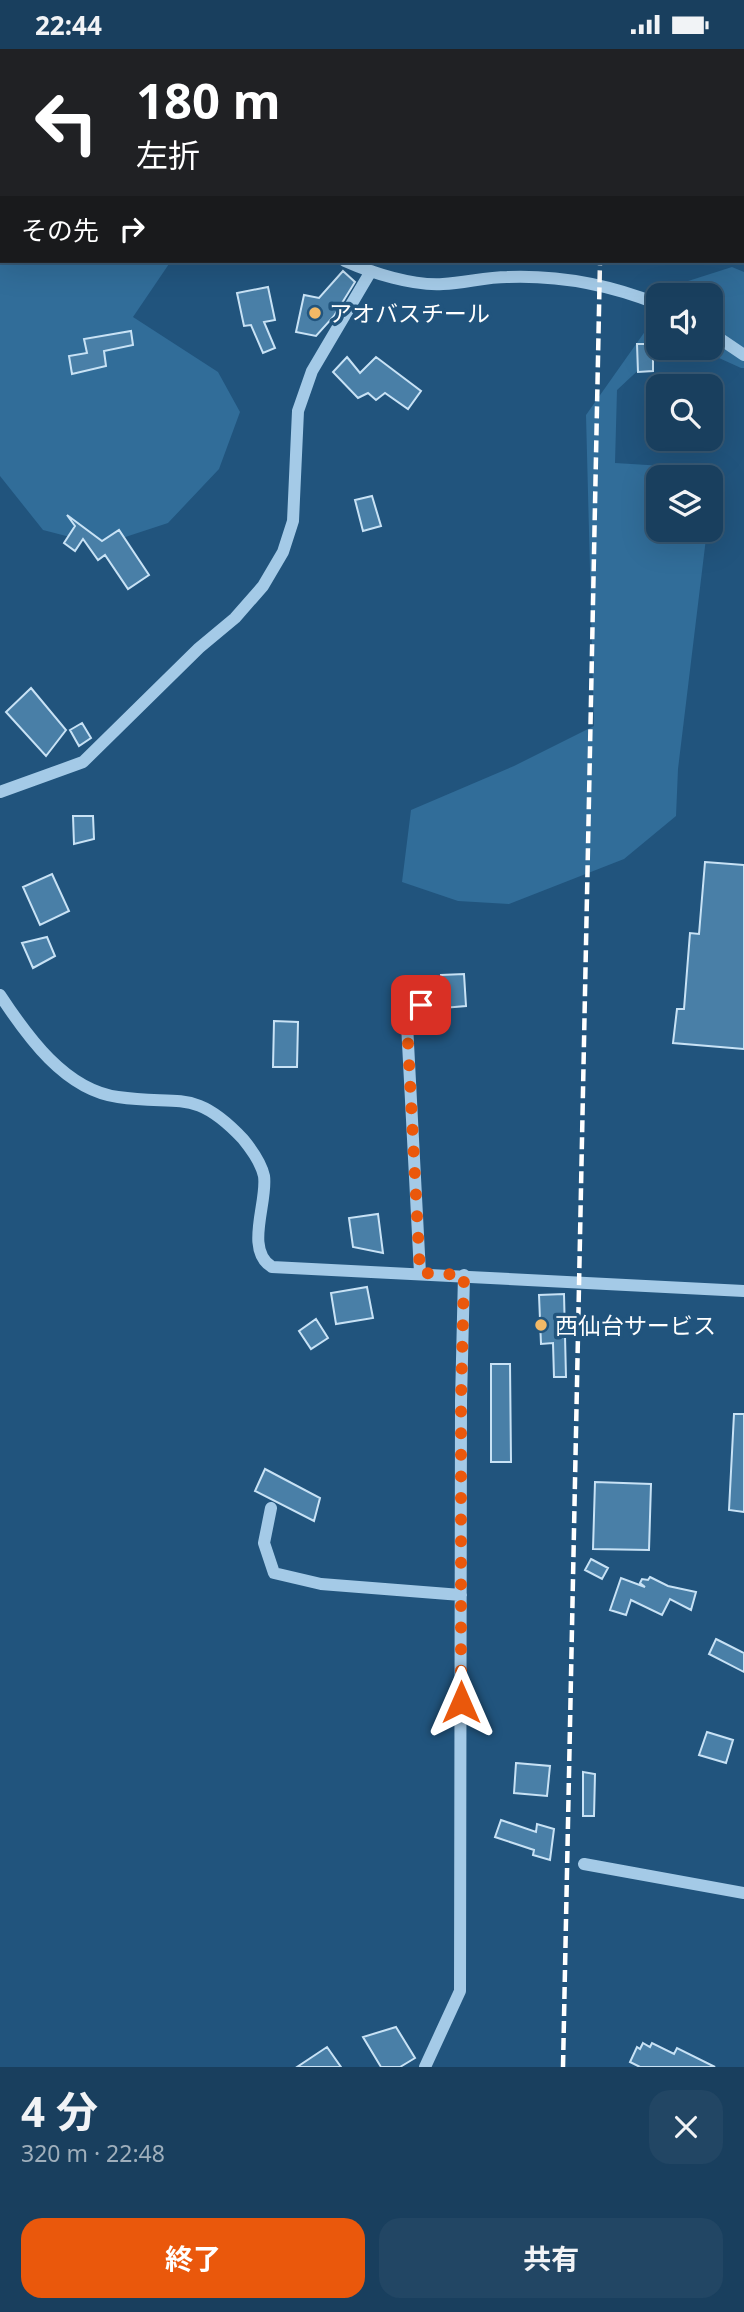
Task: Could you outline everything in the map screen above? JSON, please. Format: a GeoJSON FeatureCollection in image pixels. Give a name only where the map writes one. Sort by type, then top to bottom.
{"type":"FeatureCollection","features":[{"type":"Feature","properties":{"kind":"street"},"geometry":{"type":"LineString","coordinates":[[350,263],[371,271],[440,284],[505,277],[553,277],[600,283],[646,300]]}},
{"type":"Feature","properties":{"kind":"street"},"geometry":{"type":"LineString","coordinates":[[0,792],[83,762],[200,648],[235,618],[263,586],[283,552],[293,521],[298,411],[312,371],[371,271]]}},
{"type":"Feature","properties":{"kind":"street"},"geometry":{"type":"LineString","coordinates":[[723,341],[744,355]]}},
{"type":"Feature","properties":{"kind":"street"},"geometry":{"type":"LineString","coordinates":[[0,995],[27,1032],[67,1075],[96,1090],[118,1097],[181,1099],[198,1103],[244,1140],[258,1160],[264,1176],[259,1241],[265,1263],[278,1268],[464,1275],[744,1291]]}},
{"type":"Feature","properties":{"kind":"street"},"geometry":{"type":"LineString","coordinates":[[420,1273],[407,1024],[421,1005]]}},
{"type":"Feature","properties":{"kind":"street"},"geometry":{"type":"LineString","coordinates":[[425,2067],[460,1991],[464,1275]]}},
{"type":"Feature","properties":{"kind":"street"},"geometry":{"type":"LineString","coordinates":[[271,1508],[264,1543],[274,1573],[321,1584],[461,1595]]}},
{"type":"Feature","properties":{"kind":"street"},"geometry":{"type":"LineString","coordinates":[[584,1864],[744,1893]]}},
{"type":"Feature","properties":{"kind":"shaded area"},"geometry":{"type":"Polygon","coordinates":[[[0,263],[170,263],[133,317],[218,372],[240,412],[219,469],[168,523],[101,545],[43,530],[0,476],[0,263]]]}},
{"type":"Feature","properties":{"kind":"shaded area"},"geometry":{"type":"Polygon","coordinates":[[[732,267],[744,272],[744,368],[723,360],[723,283],[685,282],[732,267]]]}},
{"type":"Feature","properties":{"kind":"shaded area"},"geometry":{"type":"Polygon","coordinates":[[[646,330],[646,360],[649,360],[617,390],[615,463],[648,465],[646,542],[706,542],[678,769],[676,816],[624,859],[509,904],[458,901],[402,882],[411,810],[514,766],[594,726],[586,415],[646,330]]]}},
{"type":"Feature","properties":{"kind":"building"},"geometry":{"type":"Polygon","coordinates":[[[343,271],[355,282],[334,316],[316,336],[296,332],[304,295],[319,298],[343,271]]]}},
{"type":"Feature","properties":{"kind":"building"},"geometry":{"type":"Polygon","coordinates":[[[268,287],[275,320],[264,322],[275,348],[263,353],[251,325],[244,326],[237,293],[268,287]]]}},
{"type":"Feature","properties":{"kind":"building"},"geometry":{"type":"Polygon","coordinates":[[[131,331],[133,345],[104,351],[106,366],[72,374],[69,356],[87,353],[84,339],[131,331]]]}},
{"type":"Feature","properties":{"kind":"building"},"geometry":{"type":"Polygon","coordinates":[[[637,344],[646,344],[646,360],[653,360],[653,371],[638,372],[637,344]]]}},
{"type":"Feature","properties":{"kind":"building"},"geometry":{"type":"Polygon","coordinates":[[[347,357],[360,373],[376,357],[421,391],[408,409],[385,393],[376,400],[368,393],[358,398],[333,372],[347,357]]]}},
{"type":"Feature","properties":{"kind":"building"},"geometry":{"type":"Polygon","coordinates":[[[372,496],[381,526],[363,531],[355,500],[372,496]]]}},
{"type":"Feature","properties":{"kind":"building"},"geometry":{"type":"Polygon","coordinates":[[[67,515],[102,541],[119,530],[149,575],[128,589],[105,555],[98,560],[83,539],[75,551],[64,543],[75,526],[67,515]]]}},
{"type":"Feature","properties":{"kind":"building"},"geometry":{"type":"Polygon","coordinates":[[[31,688],[66,730],[46,756],[6,712],[31,688]]]}},
{"type":"Feature","properties":{"kind":"building"},"geometry":{"type":"Polygon","coordinates":[[[82,723],[91,738],[79,746],[70,730],[82,723]]]}},
{"type":"Feature","properties":{"kind":"building"},"geometry":{"type":"Polygon","coordinates":[[[73,816],[93,816],[94,839],[74,844],[73,816]]]}},
{"type":"Feature","properties":{"kind":"building"},"geometry":{"type":"Polygon","coordinates":[[[705,862],[744,865],[744,1049],[673,1043],[677,1009],[684,1009],[690,933],[699,934],[705,862]]]}},
{"type":"Feature","properties":{"kind":"building"},"geometry":{"type":"Polygon","coordinates":[[[52,874],[69,911],[40,925],[23,887],[52,874]]]}},
{"type":"Feature","properties":{"kind":"building"},"geometry":{"type":"Polygon","coordinates":[[[47,937],[55,956],[33,968],[22,943],[47,937]]]}},
{"type":"Feature","properties":{"kind":"building"},"geometry":{"type":"Polygon","coordinates":[[[464,974],[466,1006],[443,1008],[441,975],[464,974]]]}},
{"type":"Feature","properties":{"kind":"building"},"geometry":{"type":"Polygon","coordinates":[[[274,1021],[298,1022],[297,1067],[273,1067],[274,1021]]]}},
{"type":"Feature","properties":{"kind":"building"},"geometry":{"type":"Polygon","coordinates":[[[378,1214],[383,1253],[353,1247],[349,1218],[378,1214]]]}},
{"type":"Feature","properties":{"kind":"building"},"geometry":{"type":"Polygon","coordinates":[[[367,1287],[373,1318],[336,1324],[331,1293],[367,1287]]]}},
{"type":"Feature","properties":{"kind":"building"},"geometry":{"type":"Polygon","coordinates":[[[564,1294],[566,1377],[554,1377],[553,1343],[541,1344],[539,1295],[564,1294]]]}},
{"type":"Feature","properties":{"kind":"building"},"geometry":{"type":"Polygon","coordinates":[[[316,1319],[328,1338],[311,1349],[299,1331],[316,1319]]]}},
{"type":"Feature","properties":{"kind":"building"},"geometry":{"type":"Polygon","coordinates":[[[491,1364],[510,1364],[511,1462],[491,1462],[491,1364]]]}},
{"type":"Feature","properties":{"kind":"building"},"geometry":{"type":"Polygon","coordinates":[[[734,1414],[744,1414],[744,1512],[729,1510],[734,1414]]]}},
{"type":"Feature","properties":{"kind":"building"},"geometry":{"type":"Polygon","coordinates":[[[265,1469],[320,1498],[314,1521],[255,1491],[265,1469]]]}},
{"type":"Feature","properties":{"kind":"building"},"geometry":{"type":"Polygon","coordinates":[[[595,1482],[651,1484],[649,1550],[593,1549],[595,1482]]]}},
{"type":"Feature","properties":{"kind":"building"},"geometry":{"type":"Polygon","coordinates":[[[591,1559],[608,1568],[602,1579],[585,1570],[591,1559]]]}},
{"type":"Feature","properties":{"kind":"building"},"geometry":{"type":"Polygon","coordinates":[[[650,1577],[668,1586],[696,1592],[691,1610],[670,1599],[662,1615],[631,1600],[626,1615],[610,1610],[621,1578],[645,1587],[640,1583],[642,1579],[648,1580],[650,1577]]]}},
{"type":"Feature","properties":{"kind":"building"},"geometry":{"type":"Polygon","coordinates":[[[716,1639],[744,1653],[744,1672],[709,1654],[716,1639]]]}},
{"type":"Feature","properties":{"kind":"building"},"geometry":{"type":"Polygon","coordinates":[[[707,1732],[733,1740],[726,1763],[699,1755],[707,1732]]]}},
{"type":"Feature","properties":{"kind":"building"},"geometry":{"type":"Polygon","coordinates":[[[516,1763],[550,1766],[547,1796],[514,1793],[516,1763]]]}},
{"type":"Feature","properties":{"kind":"building"},"geometry":{"type":"Polygon","coordinates":[[[583,1772],[595,1774],[594,1816],[583,1816],[583,1772]]]}},
{"type":"Feature","properties":{"kind":"building"},"geometry":{"type":"Polygon","coordinates":[[[501,1820],[536,1832],[537,1824],[554,1829],[550,1860],[533,1855],[534,1850],[495,1837],[501,1820]]]}},
{"type":"Feature","properties":{"kind":"building"},"geometry":{"type":"Polygon","coordinates":[[[396,2027],[415,2058],[400,2067],[381,2067],[363,2037],[396,2027]]]}},
{"type":"Feature","properties":{"kind":"building"},"geometry":{"type":"Polygon","coordinates":[[[643,2043],[650,2047],[652,2043],[674,2054],[677,2048],[715,2067],[640,2067],[630,2062],[637,2047],[640,2049],[643,2043]]]}},
{"type":"Feature","properties":{"kind":"building"},"geometry":{"type":"Polygon","coordinates":[[[327,2047],[341,2067],[297,2067],[327,2047]]]}},
{"type":"Feature","properties":{"kind":"railway"},"geometry":{"type":"LineString","coordinates":[[563,2067],[600,263]]}},
{"type":"Feature","properties":{"kind":"place","name":"アオバスチール"},"geometry":{"type":"Point","coordinates":[315,313]}},
{"type":"Feature","properties":{"kind":"place","name":"西仙台サービス"},"geometry":{"type":"Point","coordinates":[541,1325]}},
{"type":"Feature","properties":{"kind":"route"},"geometry":{"type":"LineString","coordinates":[[421,1005],[407,1024],[420,1273],[464,1275],[460,1479],[461,1702]]}}]}
